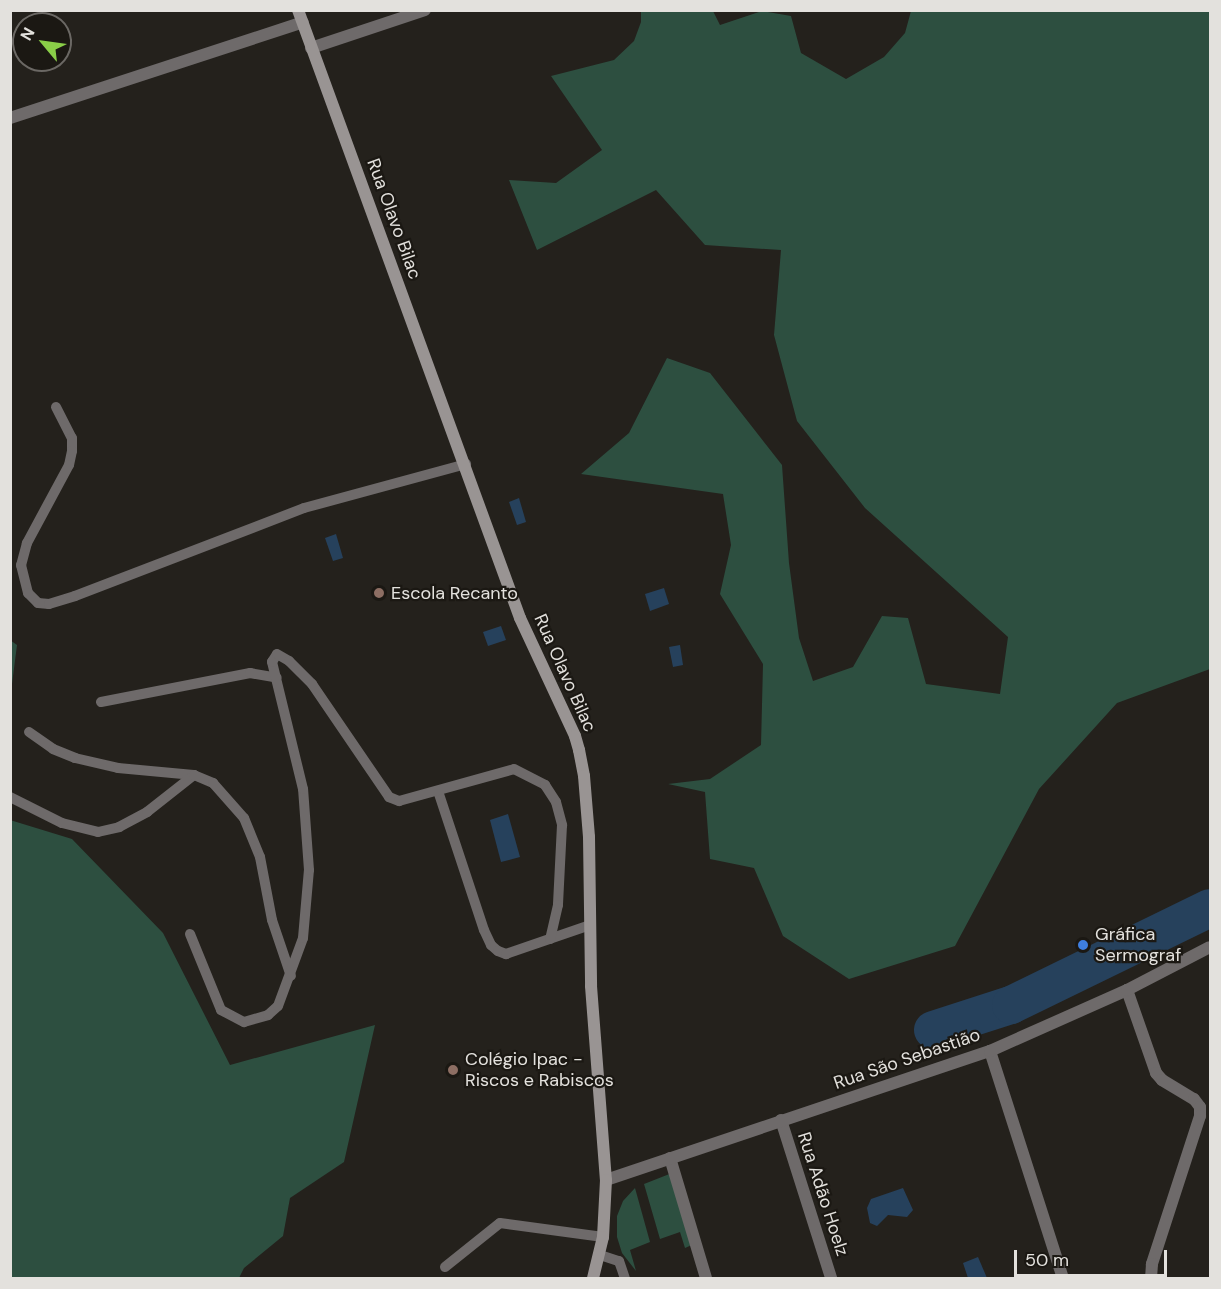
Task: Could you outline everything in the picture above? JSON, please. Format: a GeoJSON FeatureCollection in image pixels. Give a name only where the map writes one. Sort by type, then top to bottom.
{"type":"FeatureCollection","features":[{"type":"Feature","properties":{"kind":"main road","name":"Rua Olavo Bilac"},"geometry":{"type":"LineString","coordinates":[[300,16],[466,464],[520,618],[575,736],[584,776],[589,837],[591,986],[606,1180],[603,1237],[593,1278]]}},
{"type":"Feature","properties":{"kind":"street"},"geometry":{"type":"LineString","coordinates":[[311,48],[425,10]]}},
{"type":"Feature","properties":{"kind":"street"},"geometry":{"type":"LineString","coordinates":[[10,118],[300,16]]}},
{"type":"Feature","properties":{"kind":"street","name":"Rua São Sebastião"},"geometry":{"type":"LineString","coordinates":[[606,1180],[990,1051],[1127,990],[1210,947]]}},
{"type":"Feature","properties":{"kind":"street"},"geometry":{"type":"LineString","coordinates":[[1127,990],[1156,1073],[1162,1080],[1194,1099],[1200,1107],[1200,1116],[1152,1264],[1151,1278]]}},
{"type":"Feature","properties":{"kind":"street"},"geometry":{"type":"LineString","coordinates":[[990,1051],[1063,1278]]}},
{"type":"Feature","properties":{"kind":"street","name":"Rua Adão Hoelz"},"geometry":{"type":"LineString","coordinates":[[781,1120],[831,1278]]}},
{"type":"Feature","properties":{"kind":"street"},"geometry":{"type":"LineString","coordinates":[[670,1158],[706,1278]]}},
{"type":"Feature","properties":{"kind":"lane"},"geometry":{"type":"LineString","coordinates":[[56,407],[72,438],[69,465],[27,543],[21,565],[28,593],[38,603],[50,604],[75,596],[304,508],[466,464]]}},
{"type":"Feature","properties":{"kind":"lane"},"geometry":{"type":"LineString","coordinates":[[190,934],[221,1010],[232,1018],[244,1022],[268,1015],[278,1006],[291,976],[303,938],[308,900],[307,819],[303,789],[272,662],[277,654],[289,661],[312,684],[389,797],[399,801],[514,769],[545,785],[556,802],[562,825],[562,871],[558,905],[550,939]]}},
{"type":"Feature","properties":{"kind":"lane"},"geometry":{"type":"LineString","coordinates":[[101,702],[250,673],[277,678]]}},
{"type":"Feature","properties":{"kind":"lane"},"geometry":{"type":"LineString","coordinates":[[29,732],[53,749],[75,758],[118,768],[194,775],[213,783],[244,818],[260,857],[272,920],[291,976]]}},
{"type":"Feature","properties":{"kind":"lane"},"geometry":{"type":"LineString","coordinates":[[10,797],[62,823],[98,832],[118,827],[147,812],[194,775]]}},
{"type":"Feature","properties":{"kind":"lane"},"geometry":{"type":"LineString","coordinates":[[438,791],[491,945],[506,954],[590,925]]}},
{"type":"Feature","properties":{"kind":"lane"},"geometry":{"type":"LineString","coordinates":[[445,1267],[500,1223],[603,1237]]}},
{"type":"Feature","properties":{"kind":"lane"},"geometry":{"type":"LineString","coordinates":[[600,1255],[619,1261],[625,1278]]}},
{"type":"Feature","properties":{"kind":"green space"},"geometry":{"type":"Polygon","coordinates":[[[641,11],[713,11],[720,25],[762,11],[791,16],[801,53],[846,79],[884,57],[905,33],[911,11],[1210,11],[1210,669],[1117,703],[1039,789],[955,946],[849,979],[783,936],[754,868],[710,859],[705,792],[668,784],[710,779],[761,745],[763,664],[720,594],[731,545],[723,494],[581,474],[629,433],[667,358],[710,373],[782,465],[789,563],[799,638],[813,681],[853,667],[882,616],[908,618],[926,684],[1000,694],[1008,637],[865,508],[797,421],[774,335],[781,250],[705,245],[656,190],[537,250],[509,180],[556,183],[602,150],[551,76],[614,60],[634,41],[641,22],[641,11]]]}},
{"type":"Feature","properties":{"kind":"green space"},"geometry":{"type":"Polygon","coordinates":[[[10,640],[17,645],[12,684],[10,683],[10,640]]]}},
{"type":"Feature","properties":{"kind":"green space"},"geometry":{"type":"Polygon","coordinates":[[[10,820],[72,839],[163,933],[230,1065],[375,1025],[344,1162],[290,1198],[283,1236],[244,1268],[239,1278],[11,1278],[10,820]]]}},
{"type":"Feature","properties":{"kind":"green space"},"geometry":{"type":"Polygon","coordinates":[[[672,1173],[694,1244],[685,1248],[680,1232],[660,1239],[644,1184],[672,1173]]]}},
{"type":"Feature","properties":{"kind":"green space"},"geometry":{"type":"Polygon","coordinates":[[[635,1188],[650,1242],[630,1250],[636,1271],[622,1253],[617,1237],[617,1216],[623,1201],[635,1188]]]}},
{"type":"Feature","properties":{"kind":"water"},"geometry":{"type":"Polygon","coordinates":[[[519,498],[526,522],[517,525],[509,502],[519,498]]]}},
{"type":"Feature","properties":{"kind":"water"},"geometry":{"type":"Polygon","coordinates":[[[336,534],[343,558],[333,561],[325,538],[336,534]]]}},
{"type":"Feature","properties":{"kind":"water"},"geometry":{"type":"Polygon","coordinates":[[[664,588],[669,604],[650,611],[645,594],[664,588]]]}},
{"type":"Feature","properties":{"kind":"water"},"geometry":{"type":"Polygon","coordinates":[[[501,626],[506,640],[488,646],[483,632],[501,626]]]}},
{"type":"Feature","properties":{"kind":"water"},"geometry":{"type":"Polygon","coordinates":[[[680,645],[683,665],[673,667],[669,647],[680,645]]]}},
{"type":"Feature","properties":{"kind":"water"},"geometry":{"type":"Polygon","coordinates":[[[508,814],[520,857],[501,862],[490,820],[508,814]]]}},
{"type":"Feature","properties":{"kind":"water"},"geometry":{"type":"Polygon","coordinates":[[[903,1188],[913,1210],[907,1217],[888,1215],[877,1226],[870,1223],[867,1208],[871,1199],[903,1188]]]}},
{"type":"Feature","properties":{"kind":"water"},"geometry":{"type":"Polygon","coordinates":[[[978,1257],[987,1278],[968,1278],[963,1263],[978,1257]]]}},
{"type":"Feature","properties":{"kind":"waterway"},"geometry":{"type":"LineString","coordinates":[[933,1030],[1011,1005],[1210,908]]}},
{"type":"Feature","properties":{"kind":"place","name":"Escola Recanto"},"geometry":{"type":"Point","coordinates":[379,593]}},
{"type":"Feature","properties":{"kind":"place","name":"Gráfica Sermograf"},"geometry":{"type":"Point","coordinates":[1083,945]}},
{"type":"Feature","properties":{"kind":"place","name":"Colégio Ipac - Riscos e Rabiscos"},"geometry":{"type":"Point","coordinates":[453,1070]}}]}
